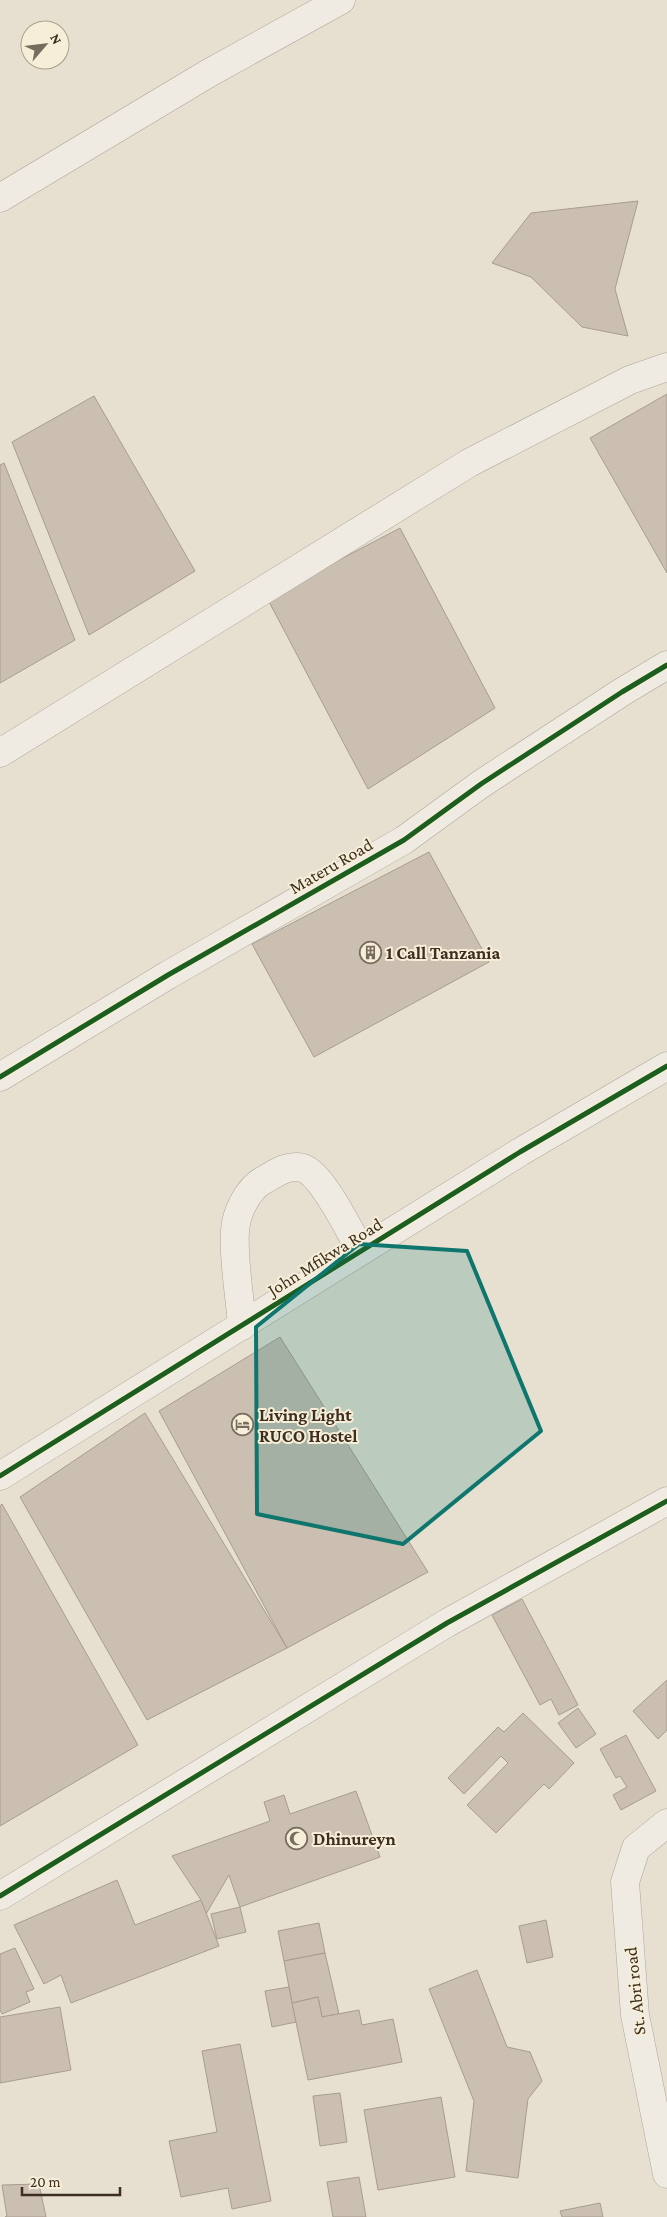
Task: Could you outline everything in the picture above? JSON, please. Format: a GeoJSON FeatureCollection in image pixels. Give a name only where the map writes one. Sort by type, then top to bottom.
{"type":"FeatureCollection","features":[{"type":"Feature","properties":{"kind":"street"},"geometry":{"type":"LineString","coordinates":[[0,198],[208,73],[341,0]]}},
{"type":"Feature","properties":{"kind":"street"},"geometry":{"type":"LineString","coordinates":[[0,753],[469,462],[630,380],[667,367]]}},
{"type":"Feature","properties":{"kind":"street","name":"Materu Road"},"geometry":{"type":"LineString","coordinates":[[0,1077],[168,975],[404,840],[482,784],[622,692],[667,665]]}},
{"type":"Feature","properties":{"kind":"street","name":"John Mfikwa Road"},"geometry":{"type":"LineString","coordinates":[[0,1476],[520,1152],[667,1066]]}},
{"type":"Feature","properties":{"kind":"street"},"geometry":{"type":"LineString","coordinates":[[242,1326],[235,1229],[244,1202],[256,1184],[286,1168],[302,1168],[314,1176],[333,1202],[361,1251]]}},
{"type":"Feature","properties":{"kind":"street"},"geometry":{"type":"LineString","coordinates":[[0,1896],[447,1623],[667,1501]]}},
{"type":"Feature","properties":{"kind":"street","name":"St. Abri road"},"geometry":{"type":"LineString","coordinates":[[667,1822],[636,1848],[625,1882],[635,2015],[667,2174]]}},
{"type":"Feature","properties":{"kind":"highlighted area"},"geometry":{"type":"Polygon","coordinates":[[[359,1244],[467,1251],[541,1431],[403,1544],[257,1514],[256,1327],[359,1244]]]}},
{"type":"Feature","properties":{"kind":"building"},"geometry":{"type":"Polygon","coordinates":[[[638,201],[615,289],[628,336],[582,327],[531,277],[492,263],[531,213],[638,201]]]}},
{"type":"Feature","properties":{"kind":"building"},"geometry":{"type":"Polygon","coordinates":[[[667,394],[667,573],[590,438],[667,394]]]}},
{"type":"Feature","properties":{"kind":"building"},"geometry":{"type":"Polygon","coordinates":[[[94,396],[195,571],[89,635],[12,442],[94,396]]]}},
{"type":"Feature","properties":{"kind":"building"},"geometry":{"type":"Polygon","coordinates":[[[4,463],[75,640],[0,683],[0,465],[4,463]]]}},
{"type":"Feature","properties":{"kind":"building"},"geometry":{"type":"Polygon","coordinates":[[[400,528],[495,708],[368,789],[267,598],[400,528]]]}},
{"type":"Feature","properties":{"kind":"building","name":"1 Call Tanzania"},"geometry":{"type":"Polygon","coordinates":[[[429,852],[489,962],[314,1057],[252,944],[429,852]]]}},
{"type":"Feature","properties":{"kind":"building"},"geometry":{"type":"Polygon","coordinates":[[[280,1337],[428,1572],[287,1648],[159,1411],[280,1337]]]}},
{"type":"Feature","properties":{"kind":"building"},"geometry":{"type":"Polygon","coordinates":[[[145,1413],[287,1648],[147,1720],[20,1497],[145,1413]]]}},
{"type":"Feature","properties":{"kind":"building"},"geometry":{"type":"Polygon","coordinates":[[[2,1504],[138,1745],[0,1826],[0,1506],[2,1504]]]}},
{"type":"Feature","properties":{"kind":"building"},"geometry":{"type":"Polygon","coordinates":[[[522,1599],[578,1705],[559,1715],[551,1699],[540,1705],[492,1615],[522,1599]]]}},
{"type":"Feature","properties":{"kind":"building"},"geometry":{"type":"Polygon","coordinates":[[[667,1680],[667,1730],[658,1739],[633,1711],[667,1680]]]}},
{"type":"Feature","properties":{"kind":"building"},"geometry":{"type":"Polygon","coordinates":[[[578,1708],[596,1734],[576,1748],[558,1723],[578,1708]]]}},
{"type":"Feature","properties":{"kind":"building"},"geometry":{"type":"Polygon","coordinates":[[[523,1713],[574,1763],[549,1789],[544,1784],[496,1833],[467,1805],[508,1763],[501,1756],[464,1794],[448,1778],[498,1727],[504,1732],[523,1713]]]}},
{"type":"Feature","properties":{"kind":"building"},"geometry":{"type":"Polygon","coordinates":[[[626,1735],[656,1791],[621,1810],[613,1795],[627,1787],[620,1776],[616,1778],[600,1749],[626,1735]]]}},
{"type":"Feature","properties":{"kind":"building","name":"Dhinureyn"},"geometry":{"type":"Polygon","coordinates":[[[356,1791],[380,1857],[240,1907],[229,1875],[206,1914],[201,1900],[172,1856],[270,1821],[264,1802],[284,1795],[290,1814],[356,1791]]]}},
{"type":"Feature","properties":{"kind":"building"},"geometry":{"type":"Polygon","coordinates":[[[117,1880],[135,1925],[201,1900],[219,1946],[71,2003],[61,1975],[44,1984],[14,1925],[117,1880]]]}},
{"type":"Feature","properties":{"kind":"building"},"geometry":{"type":"Polygon","coordinates":[[[240,1907],[246,1932],[217,1939],[211,1914],[240,1907]]]}},
{"type":"Feature","properties":{"kind":"building"},"geometry":{"type":"Polygon","coordinates":[[[546,1920],[553,1957],[527,1963],[519,1926],[546,1920]]]}},
{"type":"Feature","properties":{"kind":"building"},"geometry":{"type":"Polygon","coordinates":[[[319,1923],[325,1953],[284,1961],[278,1931],[319,1923]]]}},
{"type":"Feature","properties":{"kind":"building"},"geometry":{"type":"Polygon","coordinates":[[[15,1948],[34,1989],[26,1992],[30,2002],[2,2014],[0,2010],[0,1954],[15,1948]]]}},
{"type":"Feature","properties":{"kind":"building"},"geometry":{"type":"Polygon","coordinates":[[[325,1953],[339,2014],[322,2017],[318,1997],[292,2003],[284,1961],[325,1953]]]}},
{"type":"Feature","properties":{"kind":"building"},"geometry":{"type":"Polygon","coordinates":[[[477,1970],[507,2047],[530,2052],[542,2081],[528,2099],[518,2178],[466,2171],[474,2101],[429,1989],[477,1970]]]}},
{"type":"Feature","properties":{"kind":"building"},"geometry":{"type":"Polygon","coordinates":[[[289,1987],[296,2022],[272,2027],[265,1991],[289,1987]]]}},
{"type":"Feature","properties":{"kind":"building"},"geometry":{"type":"Polygon","coordinates":[[[318,1997],[322,2017],[359,2010],[362,2025],[393,2019],[402,2062],[308,2080],[292,2003],[318,1997]]]}},
{"type":"Feature","properties":{"kind":"building"},"geometry":{"type":"Polygon","coordinates":[[[60,2007],[71,2070],[0,2083],[0,2017],[60,2007]]]}},
{"type":"Feature","properties":{"kind":"building"},"geometry":{"type":"Polygon","coordinates":[[[240,2044],[271,2201],[232,2209],[228,2188],[181,2197],[169,2141],[217,2132],[202,2051],[240,2044]]]}},
{"type":"Feature","properties":{"kind":"building"},"geometry":{"type":"Polygon","coordinates":[[[340,2093],[347,2142],[320,2146],[313,2096],[340,2093]]]}},
{"type":"Feature","properties":{"kind":"building"},"geometry":{"type":"Polygon","coordinates":[[[441,2097],[455,2177],[378,2190],[364,2110],[441,2097]]]}},
{"type":"Feature","properties":{"kind":"building"},"geometry":{"type":"Polygon","coordinates":[[[359,2177],[366,2217],[333,2217],[327,2182],[359,2177]]]}},
{"type":"Feature","properties":{"kind":"building"},"geometry":{"type":"Polygon","coordinates":[[[39,2184],[46,2217],[5,2217],[7,2216],[2,2185],[39,2184]]]}},
{"type":"Feature","properties":{"kind":"building"},"geometry":{"type":"Polygon","coordinates":[[[600,2203],[603,2217],[562,2217],[560,2211],[600,2203]]]}},
{"type":"Feature","properties":{"kind":"cycle path"},"geometry":{"type":"LineString","coordinates":[[0,1077],[168,975],[404,840],[481,784],[622,692],[667,665]]}},
{"type":"Feature","properties":{"kind":"cycle path"},"geometry":{"type":"LineString","coordinates":[[0,1476],[520,1152],[667,1066]]}},
{"type":"Feature","properties":{"kind":"cycle path"},"geometry":{"type":"LineString","coordinates":[[0,1896],[447,1623],[667,1501]]}},
{"type":"Feature","properties":{"kind":"place","name":"1 Call Tanzania"},"geometry":{"type":"Point","coordinates":[370,953]}},
{"type":"Feature","properties":{"kind":"place","name":"Living Light RUCO Hostel"},"geometry":{"type":"Point","coordinates":[243,1425]}},
{"type":"Feature","properties":{"kind":"place","name":"Dhinureyn"},"geometry":{"type":"Point","coordinates":[297,1839]}}]}
